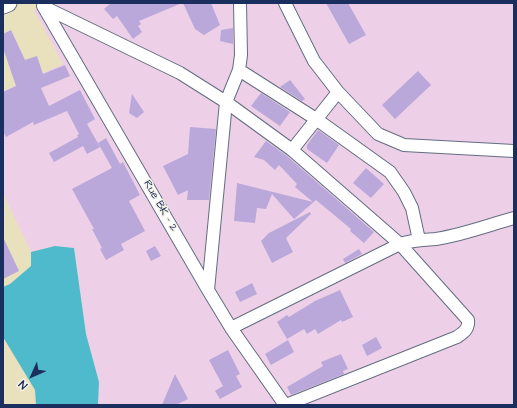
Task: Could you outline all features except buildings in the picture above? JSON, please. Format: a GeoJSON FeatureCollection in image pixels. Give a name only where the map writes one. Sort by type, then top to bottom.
{"type":"FeatureCollection","features":[{"type":"Feature","properties":{"kind":"main road"},"geometry":{"type":"LineString","coordinates":[[3,5],[8,3]]}},
{"type":"Feature","properties":{"kind":"street"},"geometry":{"type":"LineString","coordinates":[[208,290],[226,102],[239,70],[242,43],[240,3]]}},
{"type":"Feature","properties":{"kind":"street"},"geometry":{"type":"LineString","coordinates":[[285,3],[314,61],[338,92],[378,134],[395,143],[412,146],[514,151]]}},
{"type":"Feature","properties":{"kind":"street"},"geometry":{"type":"LineString","coordinates":[[43,5],[180,73],[226,102],[292,150],[400,244],[468,320],[469,326],[457,337],[285,405]]}},
{"type":"Feature","properties":{"kind":"street","name":"Rue BK - 2"},"geometry":{"type":"LineString","coordinates":[[43,5],[208,290],[231,328],[285,405]]}},
{"type":"Feature","properties":{"kind":"street"},"geometry":{"type":"LineString","coordinates":[[239,70],[316,119],[390,172],[404,192],[412,208],[419,240]]}},
{"type":"Feature","properties":{"kind":"street"},"geometry":{"type":"LineString","coordinates":[[292,150],[338,92]]}},
{"type":"Feature","properties":{"kind":"street"},"geometry":{"type":"LineString","coordinates":[[231,328],[400,244],[448,236],[514,218]]}},
{"type":"Feature","properties":{"kind":"shaded area"},"geometry":{"type":"Polygon","coordinates":[[[52,3],[514,3],[514,405],[98,405],[99,382],[86,334],[74,248],[55,246],[31,252],[3,193],[3,91],[63,64],[34,10],[52,3]]]}},
{"type":"Feature","properties":{"kind":"water"},"geometry":{"type":"Polygon","coordinates":[[[55,246],[74,248],[86,334],[99,382],[98,405],[36,405],[35,390],[3,337],[3,287],[10,284],[31,266],[31,252],[55,246]]]}}]}
